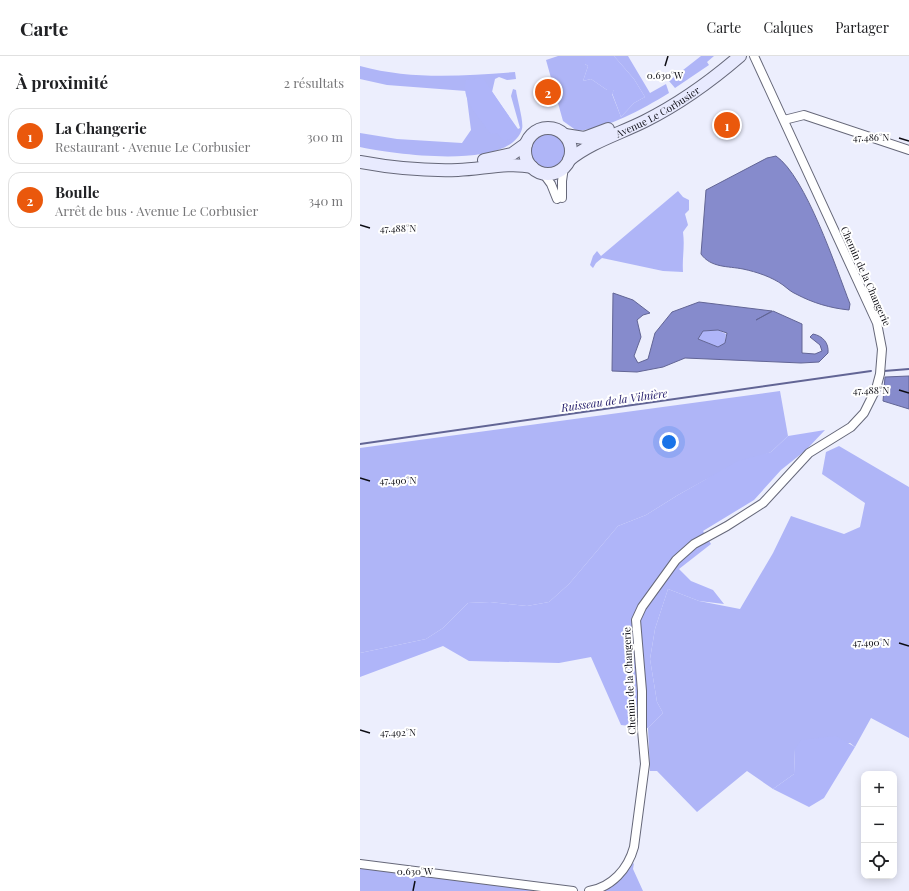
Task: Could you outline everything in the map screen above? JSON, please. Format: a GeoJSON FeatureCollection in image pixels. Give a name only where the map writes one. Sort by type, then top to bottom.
{"type":"FeatureCollection","features":[{"type":"Feature","properties":{"kind":"street","name":"Avenue Le Corbusier"},"geometry":{"type":"LineString","coordinates":[[565,135],[576,138],[584,138],[640,116],[694,83],[728,56]]}},
{"type":"Feature","properties":{"kind":"street","name":"Avenue Le Corbusier"},"geometry":{"type":"LineString","coordinates":[[567,163],[590,146],[633,127],[675,104],[719,74],[740,56]]}},
{"type":"Feature","properties":{"kind":"street","name":"Chemin de la Changerie"},"geometry":{"type":"LineString","coordinates":[[589,891],[602,887],[620,874],[630,858],[634,847],[645,764],[642,730],[642,691],[636,620],[642,608],[676,560],[694,544],[727,526],[763,503],[809,453],[855,422],[864,413],[870,402],[880,374],[882,349],[877,323],[754,56]]}},
{"type":"Feature","properties":{"kind":"street"},"geometry":{"type":"LineString","coordinates":[[784,120],[804,115],[909,150]]}},
{"type":"Feature","properties":{"kind":"street"},"geometry":{"type":"LineString","coordinates":[[360,154],[415,161],[457,162],[506,156],[515,153],[526,144],[532,134],[543,129],[554,129],[565,135],[571,148],[562,181],[560,199],[543,173],[532,167],[511,165],[458,170],[416,169],[360,162]]}},
{"type":"Feature","properties":{"kind":"street"},"geometry":{"type":"LineString","coordinates":[[526,144],[526,156],[532,167]]}},
{"type":"Feature","properties":{"kind":"street"},"geometry":{"type":"LineString","coordinates":[[543,173],[555,173],[567,163]]}},
{"type":"Feature","properties":{"kind":"street"},"geometry":{"type":"LineString","coordinates":[[360,864],[573,891]]}},
{"type":"Feature","properties":{"kind":"shaded area"},"geometry":{"type":"Polygon","coordinates":[[[558,56],[585,56],[585,64],[588,66],[583,81],[591,79],[607,90],[614,90],[612,94],[621,117],[634,103],[645,97],[634,79],[614,56],[628,56],[650,93],[666,84],[669,93],[636,112],[613,122],[577,131],[563,121],[546,60],[558,56]]]}},
{"type":"Feature","properties":{"kind":"shaded area"},"geometry":{"type":"Polygon","coordinates":[[[585,56],[614,56],[634,79],[645,97],[634,103],[621,117],[612,93],[614,90],[607,90],[591,79],[583,81],[588,66],[585,64],[585,56]]]}},
{"type":"Feature","properties":{"kind":"shaded area"},"geometry":{"type":"Polygon","coordinates":[[[701,56],[714,56],[707,62],[709,65],[675,88],[669,81],[701,56]]]}},
{"type":"Feature","properties":{"kind":"shaded area"},"geometry":{"type":"Polygon","coordinates":[[[360,66],[398,73],[437,76],[515,72],[516,79],[507,80],[499,77],[495,79],[492,92],[518,129],[520,128],[511,96],[513,89],[516,90],[522,129],[513,142],[496,151],[474,155],[423,155],[360,147],[360,133],[397,139],[462,143],[471,130],[466,91],[387,85],[360,79],[360,66]]]}},
{"type":"Feature","properties":{"kind":"shaded area"},"geometry":{"type":"Polygon","coordinates":[[[483,78],[518,130],[515,136],[506,141],[497,133],[491,134],[472,109],[466,95],[466,80],[483,78]]]}},
{"type":"Feature","properties":{"kind":"shaded area"},"geometry":{"type":"Polygon","coordinates":[[[545,134],[551,134],[555,135],[562,141],[565,151],[564,158],[558,165],[551,168],[545,168],[541,167],[534,161],[531,154],[531,148],[532,144],[538,137],[545,134]]]}},
{"type":"Feature","properties":{"kind":"shaded area"},"geometry":{"type":"Polygon","coordinates":[[[776,156],[787,167],[798,183],[819,224],[850,304],[849,310],[835,308],[815,302],[794,293],[769,277],[748,270],[720,266],[705,259],[701,254],[706,190],[767,158],[776,156]]]}},
{"type":"Feature","properties":{"kind":"shaded area"},"geometry":{"type":"Polygon","coordinates":[[[678,191],[683,197],[689,200],[689,210],[685,214],[688,225],[683,232],[683,272],[663,271],[602,258],[593,268],[590,265],[593,256],[597,251],[601,256],[678,191]]]}},
{"type":"Feature","properties":{"kind":"shaded area"},"geometry":{"type":"Polygon","coordinates":[[[613,293],[633,300],[650,313],[643,315],[637,320],[641,337],[634,356],[638,363],[648,359],[655,333],[672,312],[699,302],[772,311],[756,320],[773,311],[802,324],[802,353],[815,354],[822,351],[820,345],[810,337],[813,334],[820,336],[825,340],[828,349],[828,353],[819,362],[801,363],[685,358],[663,367],[637,372],[612,371],[613,293]],[[718,330],[703,331],[698,339],[718,347],[725,343],[727,333],[718,330]]]}},
{"type":"Feature","properties":{"kind":"shaded area"},"geometry":{"type":"Polygon","coordinates":[[[718,330],[726,334],[725,343],[718,347],[698,339],[703,331],[718,330]]]}},
{"type":"Feature","properties":{"kind":"shaded area"},"geometry":{"type":"Polygon","coordinates":[[[909,376],[909,409],[883,401],[885,377],[909,376]]]}},
{"type":"Feature","properties":{"kind":"shaded area"},"geometry":{"type":"Polygon","coordinates":[[[780,391],[788,436],[771,452],[705,480],[646,515],[618,526],[569,584],[549,602],[527,606],[490,602],[468,603],[443,628],[426,639],[360,653],[360,448],[780,391]]]}},
{"type":"Feature","properties":{"kind":"shaded area"},"geometry":{"type":"Polygon","coordinates":[[[825,430],[806,450],[781,470],[754,500],[703,531],[711,544],[679,569],[691,581],[713,590],[724,604],[699,601],[668,589],[655,629],[650,659],[657,702],[663,713],[648,728],[621,725],[591,657],[559,663],[469,661],[443,646],[360,677],[360,653],[426,639],[443,628],[468,603],[490,602],[527,606],[549,602],[569,584],[618,526],[646,515],[738,461],[771,452],[788,436],[825,430]]]}},
{"type":"Feature","properties":{"kind":"shaded area"},"geometry":{"type":"Polygon","coordinates":[[[839,446],[909,487],[909,738],[871,718],[855,747],[850,743],[795,749],[794,774],[773,789],[747,771],[697,812],[657,771],[650,771],[648,728],[663,713],[657,702],[650,659],[655,629],[668,589],[699,601],[740,609],[773,553],[791,516],[844,534],[860,527],[865,503],[822,474],[826,452],[839,446]]]}},
{"type":"Feature","properties":{"kind":"shaded area"},"geometry":{"type":"Polygon","coordinates":[[[836,736],[855,747],[824,798],[809,807],[773,789],[794,774],[795,749],[801,740],[836,736]]]}},
{"type":"Feature","properties":{"kind":"shaded area"},"geometry":{"type":"Polygon","coordinates":[[[634,863],[633,869],[643,891],[599,891],[634,863]]]}},
{"type":"Feature","properties":{"kind":"shaded area"},"geometry":{"type":"Polygon","coordinates":[[[360,867],[549,891],[360,891],[360,867]]]}},
{"type":"Feature","properties":{"kind":"waterway","name":"Ruisseau de la Vilnière"},"geometry":{"type":"LineString","coordinates":[[884,371],[909,369]]}},
{"type":"Feature","properties":{"kind":"waterway","name":"Ruisseau de la Vilnière"},"geometry":{"type":"LineString","coordinates":[[360,444],[871,371]]}},
{"type":"Feature","properties":{"kind":"place","name":"Boulle"},"geometry":{"type":"Point","coordinates":[548,92]}},
{"type":"Feature","properties":{"kind":"place","name":"La Changerie"},"geometry":{"type":"Point","coordinates":[727,125]}}]}
